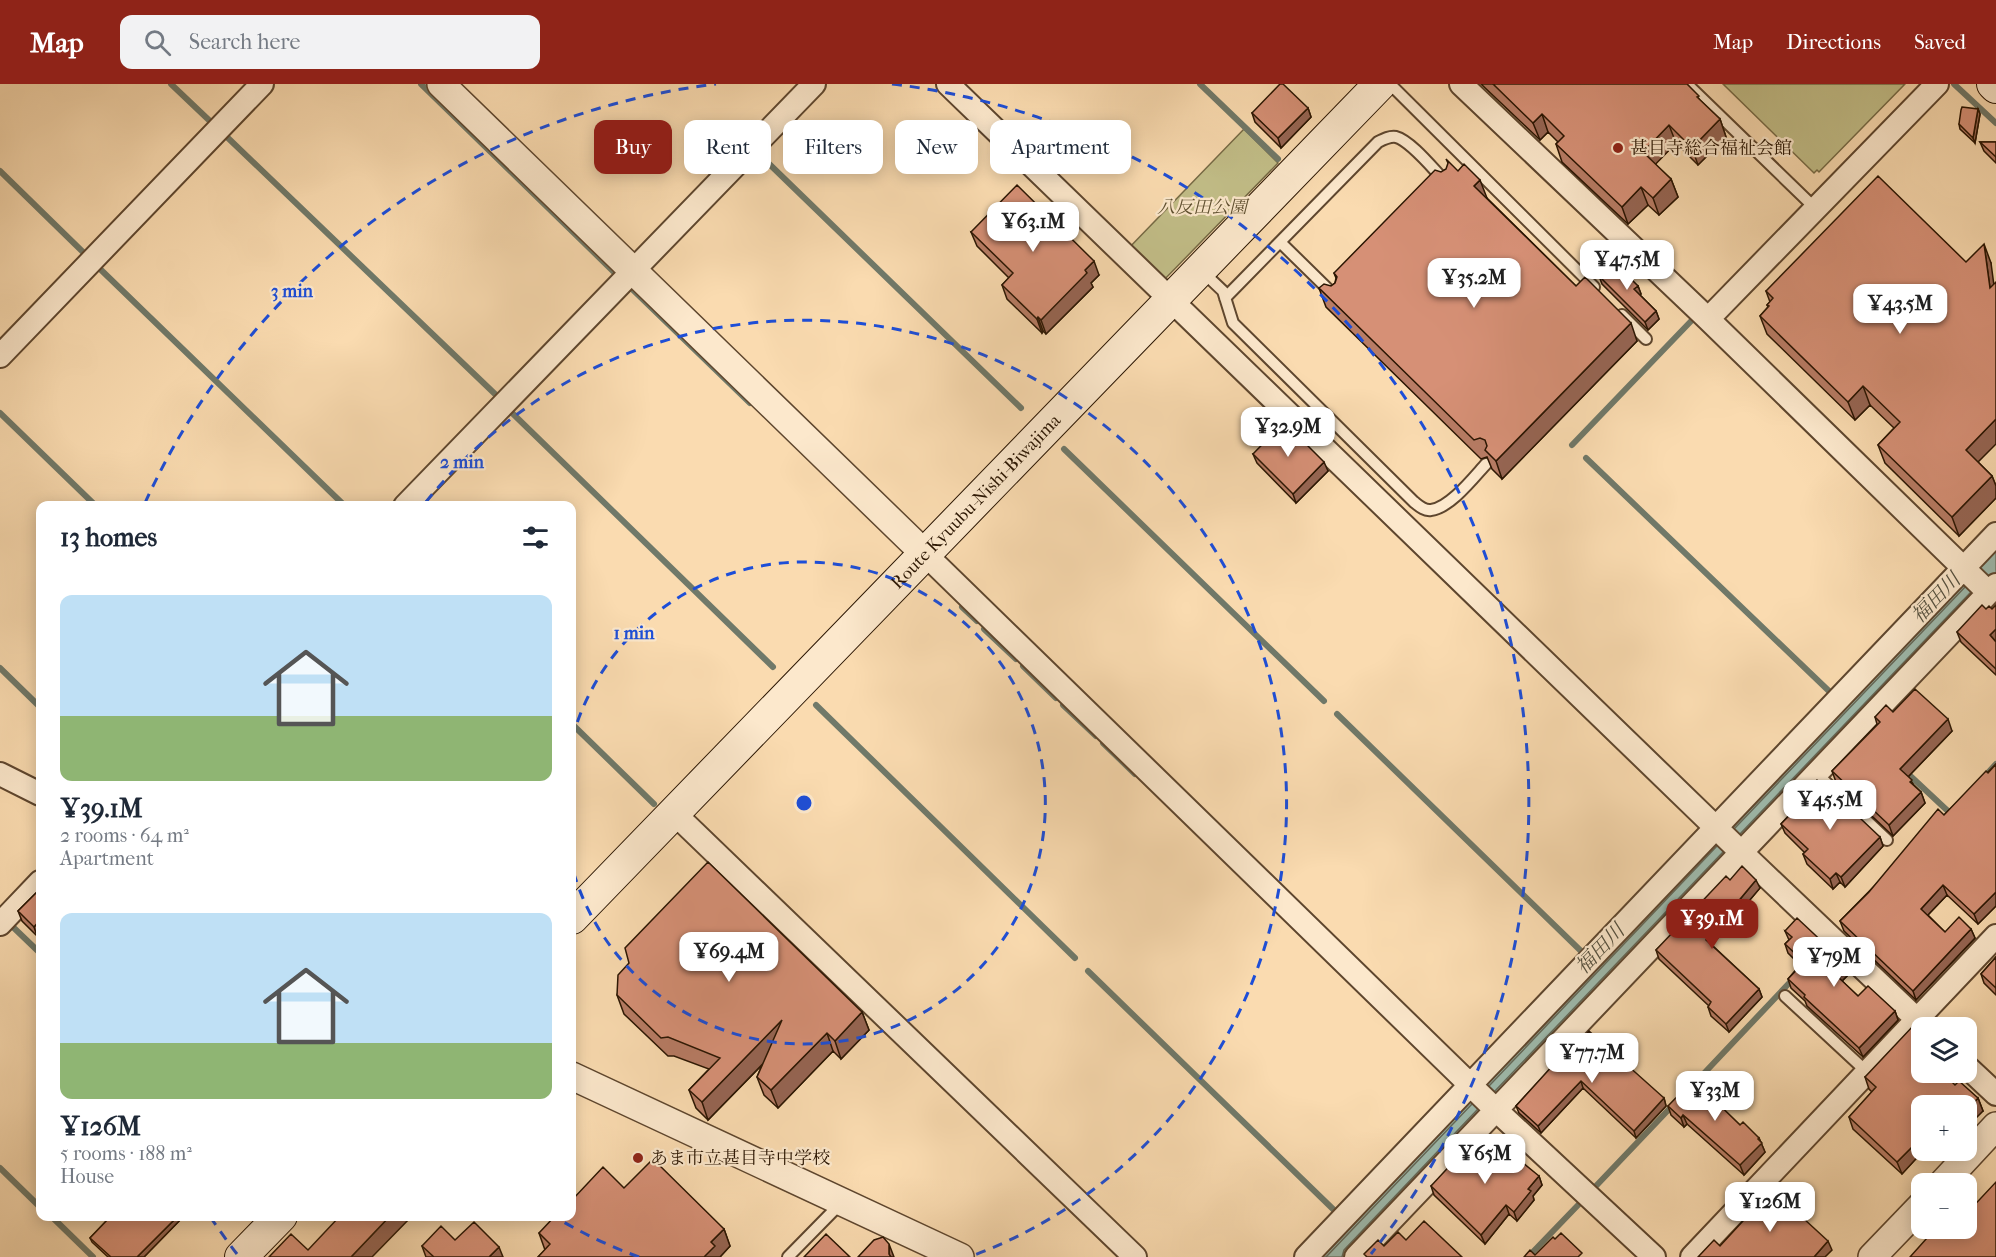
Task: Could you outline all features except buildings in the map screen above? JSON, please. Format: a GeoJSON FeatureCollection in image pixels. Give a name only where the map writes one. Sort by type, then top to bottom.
{"type":"FeatureCollection","features":[{"type":"Feature","properties":{"kind":"main road","name":"Route Kyuubu-Nishi-Biwajima"},"geometry":{"type":"LineString","coordinates":[[576,914],[1380,84]]}},
{"type":"Feature","properties":{"kind":"main road"},"geometry":{"type":"LineString","coordinates":[[241,1257],[275,1221]]}},
{"type":"Feature","properties":{"kind":"street"},"geometry":{"type":"LineString","coordinates":[[0,356],[262,84]]}},
{"type":"Feature","properties":{"kind":"street"},"geometry":{"type":"LineString","coordinates":[[441,84],[1496,1110],[1654,1257]]}},
{"type":"Feature","properties":{"kind":"street"},"geometry":{"type":"LineString","coordinates":[[410,501],[814,84]]}},
{"type":"Feature","properties":{"kind":"street"},"geometry":{"type":"LineString","coordinates":[[948,84],[1916,1017]]}},
{"type":"Feature","properties":{"kind":"street"},"geometry":{"type":"LineString","coordinates":[[1356,1257],[1816,773],[1990,594],[1461,84]]}},
{"type":"Feature","properties":{"kind":"street"},"geometry":{"type":"LineString","coordinates":[[1708,320],[1937,84]]}},
{"type":"Feature","properties":{"kind":"street"},"geometry":{"type":"LineString","coordinates":[[1306,1257],[1965,570],[1996,534]]}},
{"type":"Feature","properties":{"kind":"street"},"geometry":{"type":"LineString","coordinates":[[0,774],[36,792]]}},
{"type":"Feature","properties":{"kind":"street"},"geometry":{"type":"LineString","coordinates":[[674,813],[1135,1257]]}},
{"type":"Feature","properties":{"kind":"street"},"geometry":{"type":"LineString","coordinates":[[0,923],[36,886]]}},
{"type":"Feature","properties":{"kind":"street"},"geometry":{"type":"LineString","coordinates":[[1927,1017],[1996,936]]}},
{"type":"Feature","properties":{"kind":"street"},"geometry":{"type":"LineString","coordinates":[[1692,1257],[1867,1072],[1911,1033]]}},
{"type":"Feature","properties":{"kind":"street"},"geometry":{"type":"LineString","coordinates":[[1977,1076],[1996,1094]]}},
{"type":"Feature","properties":{"kind":"street"},"geometry":{"type":"LineString","coordinates":[[576,1078],[960,1257]]}},
{"type":"Feature","properties":{"kind":"street"},"geometry":{"type":"LineString","coordinates":[[1952,1173],[1996,1126]]}},
{"type":"Feature","properties":{"kind":"street"},"geometry":{"type":"LineString","coordinates":[[1872,1257],[1911,1216]]}},
{"type":"Feature","properties":{"kind":"lane"},"geometry":{"type":"LineString","coordinates":[[1390,84],[1646,339]]}},
{"type":"Feature","properties":{"kind":"lane"},"geometry":{"type":"LineString","coordinates":[[1687,84],[1816,209]]}},
{"type":"Feature","properties":{"kind":"lane"},"geometry":{"type":"LineString","coordinates":[[1226,298],[1378,142],[1396,137],[1405,142],[1447,183]]}},
{"type":"Feature","properties":{"kind":"lane"},"geometry":{"type":"LineString","coordinates":[[1280,242],[1336,297]]}},
{"type":"Feature","properties":{"kind":"lane"},"geometry":{"type":"LineString","coordinates":[[1200,270],[1223,291],[1233,323],[1422,508],[1430,510],[1442,506],[1486,464]]}},
{"type":"Feature","properties":{"kind":"lane"},"geometry":{"type":"LineString","coordinates":[[1816,773],[1887,840]]}},
{"type":"Feature","properties":{"kind":"lane"},"geometry":{"type":"LineString","coordinates":[[1785,996],[1867,1072]]}},
{"type":"Feature","properties":{"kind":"lane"},"geometry":{"type":"LineString","coordinates":[[788,1257],[841,1203]]}},
{"type":"Feature","properties":{"kind":"green space"},"geometry":{"type":"Polygon","coordinates":[[[1723,84],[1905,84],[1819,172],[1817,170],[1814,173],[1723,84]]]}},
{"type":"Feature","properties":{"kind":"green space","name":"八反田公園"},"geometry":{"type":"Polygon","coordinates":[[[1244,129],[1278,163],[1160,284],[1126,251],[1244,129]]]}},
{"type":"Feature","properties":{"kind":"water"},"geometry":{"type":"Polygon","coordinates":[[[1996,546],[1996,575],[1345,1257],[1318,1257],[1996,546]]]}},
{"type":"Feature","properties":{"kind":"waterway"},"geometry":{"type":"LineString","coordinates":[[171,84],[212,123]]}},
{"type":"Feature","properties":{"kind":"waterway"},"geometry":{"type":"LineString","coordinates":[[421,84],[617,275]]}},
{"type":"Feature","properties":{"kind":"waterway"},"geometry":{"type":"LineString","coordinates":[[1200,84],[1278,159]]}},
{"type":"Feature","properties":{"kind":"waterway"},"geometry":{"type":"LineString","coordinates":[[1954,84],[1996,123]]}},
{"type":"Feature","properties":{"kind":"waterway"},"geometry":{"type":"LineString","coordinates":[[228,138],[495,394]]}},
{"type":"Feature","properties":{"kind":"waterway"},"geometry":{"type":"LineString","coordinates":[[771,166],[1021,408]]}},
{"type":"Feature","properties":{"kind":"waterway"},"geometry":{"type":"LineString","coordinates":[[0,171],[87,256]]}},
{"type":"Feature","properties":{"kind":"waterway"},"geometry":{"type":"LineString","coordinates":[[98,267],[340,501]]}},
{"type":"Feature","properties":{"kind":"waterway"},"geometry":{"type":"LineString","coordinates":[[626,287],[628,285],[750,403]]}},
{"type":"Feature","properties":{"kind":"waterway"},"geometry":{"type":"LineString","coordinates":[[1572,445],[1694,316]]}},
{"type":"Feature","properties":{"kind":"waterway"},"geometry":{"type":"LineString","coordinates":[[508,409],[773,667]]}},
{"type":"Feature","properties":{"kind":"waterway"},"geometry":{"type":"LineString","coordinates":[[0,413],[91,501]]}},
{"type":"Feature","properties":{"kind":"waterway"},"geometry":{"type":"LineString","coordinates":[[1064,449],[1324,701]]}},
{"type":"Feature","properties":{"kind":"waterway"},"geometry":{"type":"LineString","coordinates":[[1586,458],[1831,693]]}},
{"type":"Feature","properties":{"kind":"waterway"},"geometry":{"type":"LineString","coordinates":[[962,607],[977,621]]}},
{"type":"Feature","properties":{"kind":"waterway"},"geometry":{"type":"LineString","coordinates":[[984,629],[1016,659]]}},
{"type":"Feature","properties":{"kind":"waterway"},"geometry":{"type":"LineString","coordinates":[[1023,666],[1056,698]]}},
{"type":"Feature","properties":{"kind":"waterway"},"geometry":{"type":"LineString","coordinates":[[0,668],[36,703]]}},
{"type":"Feature","properties":{"kind":"waterway"},"geometry":{"type":"LineString","coordinates":[[816,705],[1075,958]]}},
{"type":"Feature","properties":{"kind":"waterway"},"geometry":{"type":"LineString","coordinates":[[1063,705],[1096,736]]}},
{"type":"Feature","properties":{"kind":"waterway","name":"福田川"},"geometry":{"type":"LineString","coordinates":[[1337,714],[1582,952]]}},
{"type":"Feature","properties":{"kind":"waterway"},"geometry":{"type":"LineString","coordinates":[[576,728],[654,804]]}},
{"type":"Feature","properties":{"kind":"waterway"},"geometry":{"type":"LineString","coordinates":[[1103,743],[1135,774]]}},
{"type":"Feature","properties":{"kind":"waterway"},"geometry":{"type":"LineString","coordinates":[[1984,777],[1996,764]]}},
{"type":"Feature","properties":{"kind":"waterway"},"geometry":{"type":"LineString","coordinates":[[1904,770],[1950,813],[1947,816]]}},
{"type":"Feature","properties":{"kind":"waterway"},"geometry":{"type":"LineString","coordinates":[[14,928],[36,949]]}},
{"type":"Feature","properties":{"kind":"waterway"},"geometry":{"type":"LineString","coordinates":[[1088,971],[1335,1211]]}},
{"type":"Feature","properties":{"kind":"waterway"},"geometry":{"type":"LineString","coordinates":[[1693,1085],[1793,979]]}},
{"type":"Feature","properties":{"kind":"waterway"},"geometry":{"type":"LineString","coordinates":[[1595,1187],[1673,1105]]}},
{"type":"Feature","properties":{"kind":"waterway"},"geometry":{"type":"LineString","coordinates":[[0,1168],[36,1203]]}},
{"type":"Feature","properties":{"kind":"waterway"},"geometry":{"type":"LineString","coordinates":[[1528,1257],[1581,1202]]}},
{"type":"Feature","properties":{"kind":"waterway"},"geometry":{"type":"LineString","coordinates":[[56,1221],[93,1257]]}},
{"type":"Feature","properties":{"kind":"place","name":"甚目寺総合福祉会館"},"geometry":{"type":"Point","coordinates":[1618,148]}},
{"type":"Feature","properties":{"kind":"place","name":"あま市立甚目寺中学校"},"geometry":{"type":"Point","coordinates":[638,1158]}}]}
